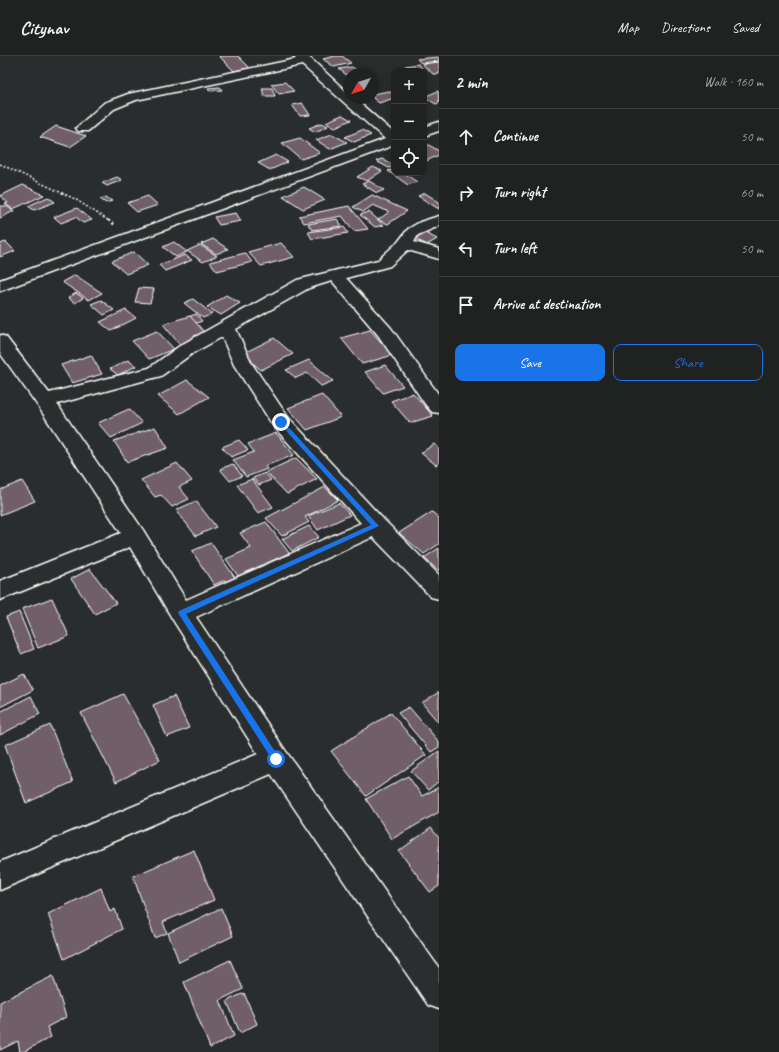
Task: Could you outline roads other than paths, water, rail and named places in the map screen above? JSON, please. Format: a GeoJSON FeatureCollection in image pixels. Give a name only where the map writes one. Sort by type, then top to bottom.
{"type":"FeatureCollection","features":[{"type":"Feature","properties":{"kind":"street"},"geometry":{"type":"LineString","coordinates":[[83,128],[108,106],[132,97],[303,59],[391,137]]}},
{"type":"Feature","properties":{"kind":"street"},"geometry":{"type":"LineString","coordinates":[[427,131],[439,126]]}},
{"type":"Feature","properties":{"kind":"street"},"geometry":{"type":"LineString","coordinates":[[0,286],[391,141]]}},
{"type":"Feature","properties":{"kind":"street"},"geometry":{"type":"LineString","coordinates":[[45,401],[155,372],[187,349],[227,328],[256,309],[303,284],[384,263],[405,244],[407,238],[414,232],[425,225],[439,221]]}},
{"type":"Feature","properties":{"kind":"street"},"geometry":{"type":"LineString","coordinates":[[405,244],[439,254]]}},
{"type":"Feature","properties":{"kind":"street"},"geometry":{"type":"LineString","coordinates":[[336,276],[391,340],[418,383],[439,407]]}},
{"type":"Feature","properties":{"kind":"street"},"geometry":{"type":"LineString","coordinates":[[227,328],[243,365],[281,422],[376,526],[439,590]]}},
{"type":"Feature","properties":{"kind":"street"},"geometry":{"type":"LineString","coordinates":[[0,341],[45,401],[135,536],[181,613],[276,759],[439,994]]}},
{"type":"Feature","properties":{"kind":"street"},"geometry":{"type":"LineString","coordinates":[[181,613],[376,526]]}},
{"type":"Feature","properties":{"kind":"street"},"geometry":{"type":"LineString","coordinates":[[0,591],[135,536]]}},
{"type":"Feature","properties":{"kind":"street"},"geometry":{"type":"LineString","coordinates":[[0,876],[276,759]]}}]}
